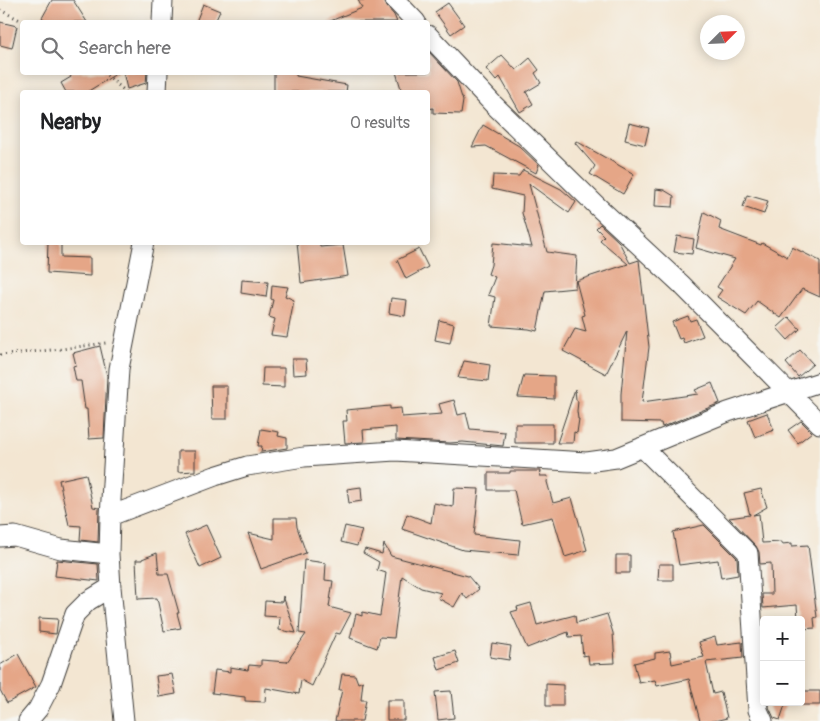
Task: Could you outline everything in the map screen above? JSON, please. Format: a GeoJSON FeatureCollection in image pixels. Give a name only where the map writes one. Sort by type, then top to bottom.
{"type":"FeatureCollection","features":[{"type":"Feature","properties":{"kind":"street"},"geometry":{"type":"LineString","coordinates":[[162,20],[163,0]]}},
{"type":"Feature","properties":{"kind":"street"},"geometry":{"type":"LineString","coordinates":[[395,0],[414,20]]}},
{"type":"Feature","properties":{"kind":"street"},"geometry":{"type":"LineString","coordinates":[[430,37],[493,104],[681,284],[820,424]]}},
{"type":"Feature","properties":{"kind":"street"},"geometry":{"type":"LineString","coordinates":[[157,90],[158,75]]}},
{"type":"Feature","properties":{"kind":"street"},"geometry":{"type":"LineString","coordinates":[[124,721],[111,586],[109,554],[110,516],[118,369],[143,245]]}},
{"type":"Feature","properties":{"kind":"street"},"geometry":{"type":"LineString","coordinates":[[110,516],[223,473],[248,466],[304,457],[395,451],[587,462],[616,458],[728,412],[820,382]]}},
{"type":"Feature","properties":{"kind":"street"},"geometry":{"type":"LineString","coordinates":[[642,447],[748,553],[758,710],[764,721]]}},
{"type":"Feature","properties":{"kind":"street"},"geometry":{"type":"LineString","coordinates":[[0,537],[15,536],[61,549],[109,554]]}},
{"type":"Feature","properties":{"kind":"street"},"geometry":{"type":"LineString","coordinates":[[28,721],[38,709],[51,684],[76,614],[88,601],[111,586]]}},
{"type":"Feature","properties":{"kind":"path"},"geometry":{"type":"LineString","coordinates":[[0,10],[20,20]]}},
{"type":"Feature","properties":{"kind":"path"},"geometry":{"type":"LineString","coordinates":[[105,75],[123,90]]}},
{"type":"Feature","properties":{"kind":"path"},"geometry":{"type":"LineString","coordinates":[[0,355],[124,340]]}},
{"type":"Feature","properties":{"kind":"building"},"geometry":{"type":"Polygon","coordinates":[[[52,0],[73,0],[86,20],[46,20],[42,18],[52,0]]]}},
{"type":"Feature","properties":{"kind":"building"},"geometry":{"type":"Polygon","coordinates":[[[358,0],[384,0],[396,20],[333,20],[362,8],[358,0]]]}},
{"type":"Feature","properties":{"kind":"building"},"geometry":{"type":"Polygon","coordinates":[[[448,3],[464,25],[451,34],[435,12],[448,3]]]}},
{"type":"Feature","properties":{"kind":"building"},"geometry":{"type":"Polygon","coordinates":[[[203,4],[220,11],[216,20],[197,20],[203,4]]]}},
{"type":"Feature","properties":{"kind":"building"},"geometry":{"type":"Polygon","coordinates":[[[0,22],[17,26],[12,48],[0,45],[0,22]]]}},
{"type":"Feature","properties":{"kind":"building"},"geometry":{"type":"Polygon","coordinates":[[[430,53],[457,82],[463,101],[461,114],[433,113],[433,108],[430,109],[430,90],[401,90],[397,75],[430,75],[430,53]]]}},
{"type":"Feature","properties":{"kind":"building"},"geometry":{"type":"Polygon","coordinates":[[[502,55],[516,70],[530,58],[539,70],[535,73],[541,83],[526,92],[533,104],[520,112],[500,77],[496,81],[486,69],[502,55]]]}},
{"type":"Feature","properties":{"kind":"building"},"geometry":{"type":"Polygon","coordinates":[[[70,75],[114,75],[90,90],[65,90],[61,83],[71,77],[70,75]]]}},
{"type":"Feature","properties":{"kind":"building"},"geometry":{"type":"Polygon","coordinates":[[[124,75],[147,75],[146,83],[127,89],[124,75]]]}},
{"type":"Feature","properties":{"kind":"building"},"geometry":{"type":"Polygon","coordinates":[[[274,75],[296,75],[347,85],[346,90],[274,90],[274,75]]]}},
{"type":"Feature","properties":{"kind":"building"},"geometry":{"type":"Polygon","coordinates":[[[629,123],[649,128],[645,145],[625,140],[629,123]]]}},
{"type":"Feature","properties":{"kind":"building"},"geometry":{"type":"Polygon","coordinates":[[[483,125],[519,146],[539,165],[536,173],[486,146],[472,147],[483,125]]]}},
{"type":"Feature","properties":{"kind":"building"},"geometry":{"type":"Polygon","coordinates":[[[576,141],[634,174],[623,194],[590,174],[595,166],[575,143],[576,141]]]}},
{"type":"Feature","properties":{"kind":"building"},"geometry":{"type":"Polygon","coordinates":[[[523,170],[561,189],[576,202],[569,213],[529,184],[547,252],[577,256],[575,288],[545,291],[537,331],[491,326],[495,297],[488,295],[495,277],[488,274],[491,265],[493,243],[532,247],[522,213],[523,196],[492,189],[493,175],[519,176],[523,170]]]}},
{"type":"Feature","properties":{"kind":"building"},"geometry":{"type":"Polygon","coordinates":[[[656,189],[664,190],[674,196],[673,207],[655,206],[656,189]]]}},
{"type":"Feature","properties":{"kind":"building"},"geometry":{"type":"Polygon","coordinates":[[[747,195],[768,201],[764,214],[743,207],[747,195]]]}},
{"type":"Feature","properties":{"kind":"building"},"geometry":{"type":"Polygon","coordinates":[[[704,212],[721,221],[719,229],[761,245],[762,243],[787,257],[792,247],[820,261],[820,297],[802,289],[781,318],[757,301],[746,315],[717,297],[722,290],[717,287],[735,259],[696,248],[704,212]]]}},
{"type":"Feature","properties":{"kind":"building"},"geometry":{"type":"Polygon","coordinates":[[[600,224],[619,242],[630,263],[639,260],[649,347],[642,402],[698,394],[695,390],[712,383],[720,403],[662,427],[661,423],[621,422],[621,394],[627,331],[606,374],[563,351],[575,329],[586,332],[582,316],[585,315],[576,281],[628,264],[600,240],[604,236],[596,228],[600,224]]]}},
{"type":"Feature","properties":{"kind":"building"},"geometry":{"type":"Polygon","coordinates":[[[677,236],[694,239],[692,254],[674,252],[677,236]]]}},
{"type":"Feature","properties":{"kind":"building"},"geometry":{"type":"Polygon","coordinates":[[[48,245],[61,245],[61,257],[90,258],[90,276],[47,273],[48,245]]]}},
{"type":"Feature","properties":{"kind":"building"},"geometry":{"type":"Polygon","coordinates":[[[297,245],[320,245],[320,247],[343,245],[348,276],[301,283],[297,245]]]}},
{"type":"Feature","properties":{"kind":"building"},"geometry":{"type":"Polygon","coordinates":[[[419,249],[428,267],[406,279],[397,260],[419,249]]]}},
{"type":"Feature","properties":{"kind":"building"},"geometry":{"type":"Polygon","coordinates":[[[242,280],[268,282],[266,297],[241,293],[242,280]]]}},
{"type":"Feature","properties":{"kind":"building"},"geometry":{"type":"Polygon","coordinates":[[[272,285],[288,287],[285,296],[294,300],[287,337],[271,335],[275,319],[269,317],[273,300],[271,299],[272,285]]]}},
{"type":"Feature","properties":{"kind":"building"},"geometry":{"type":"Polygon","coordinates":[[[391,298],[407,300],[405,316],[389,313],[391,298]]]}},
{"type":"Feature","properties":{"kind":"building"},"geometry":{"type":"Polygon","coordinates":[[[688,316],[690,321],[696,319],[703,336],[684,343],[682,338],[679,339],[672,322],[688,316]]]}},
{"type":"Feature","properties":{"kind":"building"},"geometry":{"type":"Polygon","coordinates":[[[789,317],[800,329],[788,340],[777,328],[789,317]]]}},
{"type":"Feature","properties":{"kind":"building"},"geometry":{"type":"Polygon","coordinates":[[[439,320],[454,324],[450,343],[435,340],[439,320]]]}},
{"type":"Feature","properties":{"kind":"building"},"geometry":{"type":"Polygon","coordinates":[[[100,346],[107,376],[104,438],[89,439],[87,409],[85,409],[81,381],[76,381],[73,366],[76,365],[73,353],[100,346]]]}},
{"type":"Feature","properties":{"kind":"building"},"geometry":{"type":"Polygon","coordinates":[[[800,350],[813,364],[798,377],[786,363],[800,350]]]}},
{"type":"Feature","properties":{"kind":"building"},"geometry":{"type":"Polygon","coordinates":[[[292,359],[306,359],[307,374],[293,375],[292,359]]]}},
{"type":"Feature","properties":{"kind":"building"},"geometry":{"type":"Polygon","coordinates":[[[464,361],[490,365],[488,381],[458,378],[464,361]]]}},
{"type":"Feature","properties":{"kind":"building"},"geometry":{"type":"Polygon","coordinates":[[[263,368],[284,368],[284,387],[262,386],[263,368]]]}},
{"type":"Feature","properties":{"kind":"building"},"geometry":{"type":"Polygon","coordinates":[[[524,375],[554,376],[554,399],[518,397],[524,375]]]}},
{"type":"Feature","properties":{"kind":"building"},"geometry":{"type":"Polygon","coordinates":[[[211,386],[227,386],[227,419],[212,419],[211,386]]]}},
{"type":"Feature","properties":{"kind":"building"},"geometry":{"type":"Polygon","coordinates":[[[575,389],[579,419],[577,433],[574,432],[573,443],[557,443],[575,389]]]}},
{"type":"Feature","properties":{"kind":"building"},"geometry":{"type":"Polygon","coordinates":[[[454,400],[458,415],[466,413],[470,429],[505,432],[503,446],[463,442],[396,440],[396,427],[363,430],[364,442],[345,443],[343,421],[347,421],[346,410],[390,406],[390,409],[401,408],[402,417],[442,414],[439,404],[454,400]]]}},
{"type":"Feature","properties":{"kind":"building"},"geometry":{"type":"Polygon","coordinates":[[[767,413],[774,430],[755,437],[748,420],[767,413]]]}},
{"type":"Feature","properties":{"kind":"building"},"geometry":{"type":"Polygon","coordinates":[[[801,421],[812,432],[798,443],[788,430],[801,421]]]}},
{"type":"Feature","properties":{"kind":"building"},"geometry":{"type":"Polygon","coordinates":[[[515,424],[553,424],[553,443],[515,443],[515,424]]]}},
{"type":"Feature","properties":{"kind":"building"},"geometry":{"type":"Polygon","coordinates":[[[261,429],[279,432],[278,436],[287,438],[287,448],[261,452],[262,446],[258,446],[261,429]]]}},
{"type":"Feature","properties":{"kind":"building"},"geometry":{"type":"Polygon","coordinates":[[[178,451],[195,451],[195,471],[178,472],[178,451]]]}},
{"type":"Feature","properties":{"kind":"building"},"geometry":{"type":"Polygon","coordinates":[[[510,471],[541,471],[540,476],[548,476],[547,482],[553,503],[572,498],[587,550],[565,557],[553,517],[522,524],[514,490],[488,490],[488,473],[510,473],[510,471]]]}},
{"type":"Feature","properties":{"kind":"building"},"geometry":{"type":"Polygon","coordinates":[[[86,474],[93,507],[99,508],[98,542],[80,540],[81,526],[69,525],[59,480],[86,474]]]}},
{"type":"Feature","properties":{"kind":"building"},"geometry":{"type":"Polygon","coordinates":[[[361,487],[362,501],[349,503],[347,489],[361,487]]]}},
{"type":"Feature","properties":{"kind":"building"},"geometry":{"type":"Polygon","coordinates":[[[454,488],[479,489],[474,535],[520,540],[518,555],[463,550],[402,529],[407,514],[431,523],[434,503],[453,507],[454,488]]]}},
{"type":"Feature","properties":{"kind":"building"},"geometry":{"type":"Polygon","coordinates":[[[761,489],[767,507],[753,515],[759,514],[762,543],[782,542],[782,544],[792,543],[792,546],[808,545],[817,617],[814,618],[815,628],[805,629],[805,616],[798,616],[797,605],[763,608],[762,594],[772,594],[771,563],[760,564],[759,552],[756,546],[729,518],[750,515],[744,493],[761,489]]]}},
{"type":"Feature","properties":{"kind":"building"},"geometry":{"type":"Polygon","coordinates":[[[274,518],[296,518],[297,527],[306,553],[261,569],[248,533],[274,539],[274,518]]]}},
{"type":"Feature","properties":{"kind":"building"},"geometry":{"type":"Polygon","coordinates":[[[206,525],[221,558],[200,568],[185,534],[206,525]]]}},
{"type":"Feature","properties":{"kind":"building"},"geometry":{"type":"Polygon","coordinates":[[[704,525],[737,558],[738,575],[721,578],[718,560],[679,565],[673,532],[704,525]]]}},
{"type":"Feature","properties":{"kind":"building"},"geometry":{"type":"Polygon","coordinates":[[[345,526],[362,530],[357,546],[341,542],[345,526]]]}},
{"type":"Feature","properties":{"kind":"building"},"geometry":{"type":"Polygon","coordinates":[[[384,544],[391,556],[468,576],[479,589],[467,599],[462,593],[454,607],[438,598],[441,593],[421,588],[402,576],[394,638],[380,637],[377,648],[350,638],[356,614],[362,616],[362,612],[380,616],[386,573],[377,570],[379,562],[363,553],[365,549],[382,554],[384,544]]]}},
{"type":"Feature","properties":{"kind":"building"},"geometry":{"type":"Polygon","coordinates":[[[157,553],[159,574],[168,574],[179,613],[177,613],[181,628],[164,631],[157,598],[138,599],[136,560],[142,560],[157,553]]]}},
{"type":"Feature","properties":{"kind":"building"},"geometry":{"type":"Polygon","coordinates":[[[616,555],[630,555],[630,573],[616,573],[616,555]]]}},
{"type":"Feature","properties":{"kind":"building"},"geometry":{"type":"Polygon","coordinates":[[[57,560],[98,564],[99,581],[55,576],[57,560]]]}},
{"type":"Feature","properties":{"kind":"building"},"geometry":{"type":"Polygon","coordinates":[[[304,560],[326,563],[325,580],[333,581],[329,607],[351,613],[340,634],[336,633],[312,686],[301,680],[299,694],[266,688],[265,702],[245,701],[245,697],[212,693],[215,670],[230,672],[230,667],[248,670],[249,665],[261,666],[261,660],[287,662],[306,634],[299,633],[304,560]]]}},
{"type":"Feature","properties":{"kind":"building"},"geometry":{"type":"Polygon","coordinates":[[[659,564],[673,564],[673,580],[658,580],[659,564]]]}},
{"type":"Feature","properties":{"kind":"building"},"geometry":{"type":"Polygon","coordinates":[[[283,596],[296,633],[279,630],[280,617],[264,616],[265,601],[282,602],[283,596]]]}},
{"type":"Feature","properties":{"kind":"building"},"geometry":{"type":"Polygon","coordinates":[[[531,603],[537,625],[575,615],[576,623],[607,614],[613,633],[615,663],[589,664],[588,655],[583,656],[581,636],[569,637],[568,632],[527,648],[511,612],[518,610],[517,607],[531,603]]]}},
{"type":"Feature","properties":{"kind":"building"},"geometry":{"type":"Polygon","coordinates":[[[39,618],[58,619],[56,634],[39,632],[39,618]]]}},
{"type":"Feature","properties":{"kind":"building"},"geometry":{"type":"Polygon","coordinates":[[[715,637],[717,645],[742,642],[743,658],[706,662],[713,694],[721,692],[727,718],[714,721],[700,721],[689,679],[657,686],[655,680],[639,683],[634,663],[655,658],[655,653],[670,651],[672,664],[704,657],[699,642],[715,637]]]}},
{"type":"Feature","properties":{"kind":"building"},"geometry":{"type":"Polygon","coordinates":[[[492,643],[511,646],[509,660],[490,657],[492,643]]]}},
{"type":"Feature","properties":{"kind":"building"},"geometry":{"type":"Polygon","coordinates":[[[455,651],[459,663],[439,670],[435,657],[455,651]]]}},
{"type":"Feature","properties":{"kind":"building"},"geometry":{"type":"Polygon","coordinates":[[[18,654],[36,687],[7,703],[0,690],[0,665],[18,654]]]}},
{"type":"Feature","properties":{"kind":"building"},"geometry":{"type":"Polygon","coordinates":[[[172,674],[176,694],[159,697],[156,676],[172,674]]]}},
{"type":"Feature","properties":{"kind":"building"},"geometry":{"type":"Polygon","coordinates":[[[342,674],[355,675],[358,683],[363,681],[361,700],[366,700],[362,721],[335,721],[342,690],[339,690],[342,674]]]}},
{"type":"Feature","properties":{"kind":"building"},"geometry":{"type":"Polygon","coordinates":[[[546,684],[563,685],[563,706],[546,706],[546,684]]]}},
{"type":"Feature","properties":{"kind":"building"},"geometry":{"type":"Polygon","coordinates":[[[451,691],[454,718],[438,720],[435,692],[451,691]]]}},
{"type":"Feature","properties":{"kind":"building"},"geometry":{"type":"Polygon","coordinates":[[[805,691],[820,691],[820,705],[805,705],[805,691]]]}},
{"type":"Feature","properties":{"kind":"building"},"geometry":{"type":"Polygon","coordinates":[[[387,700],[404,700],[404,720],[387,720],[387,700]]]}},
{"type":"Feature","properties":{"kind":"building"},"geometry":{"type":"Polygon","coordinates":[[[785,706],[780,720],[774,718],[769,707],[785,706]]]}}]}
